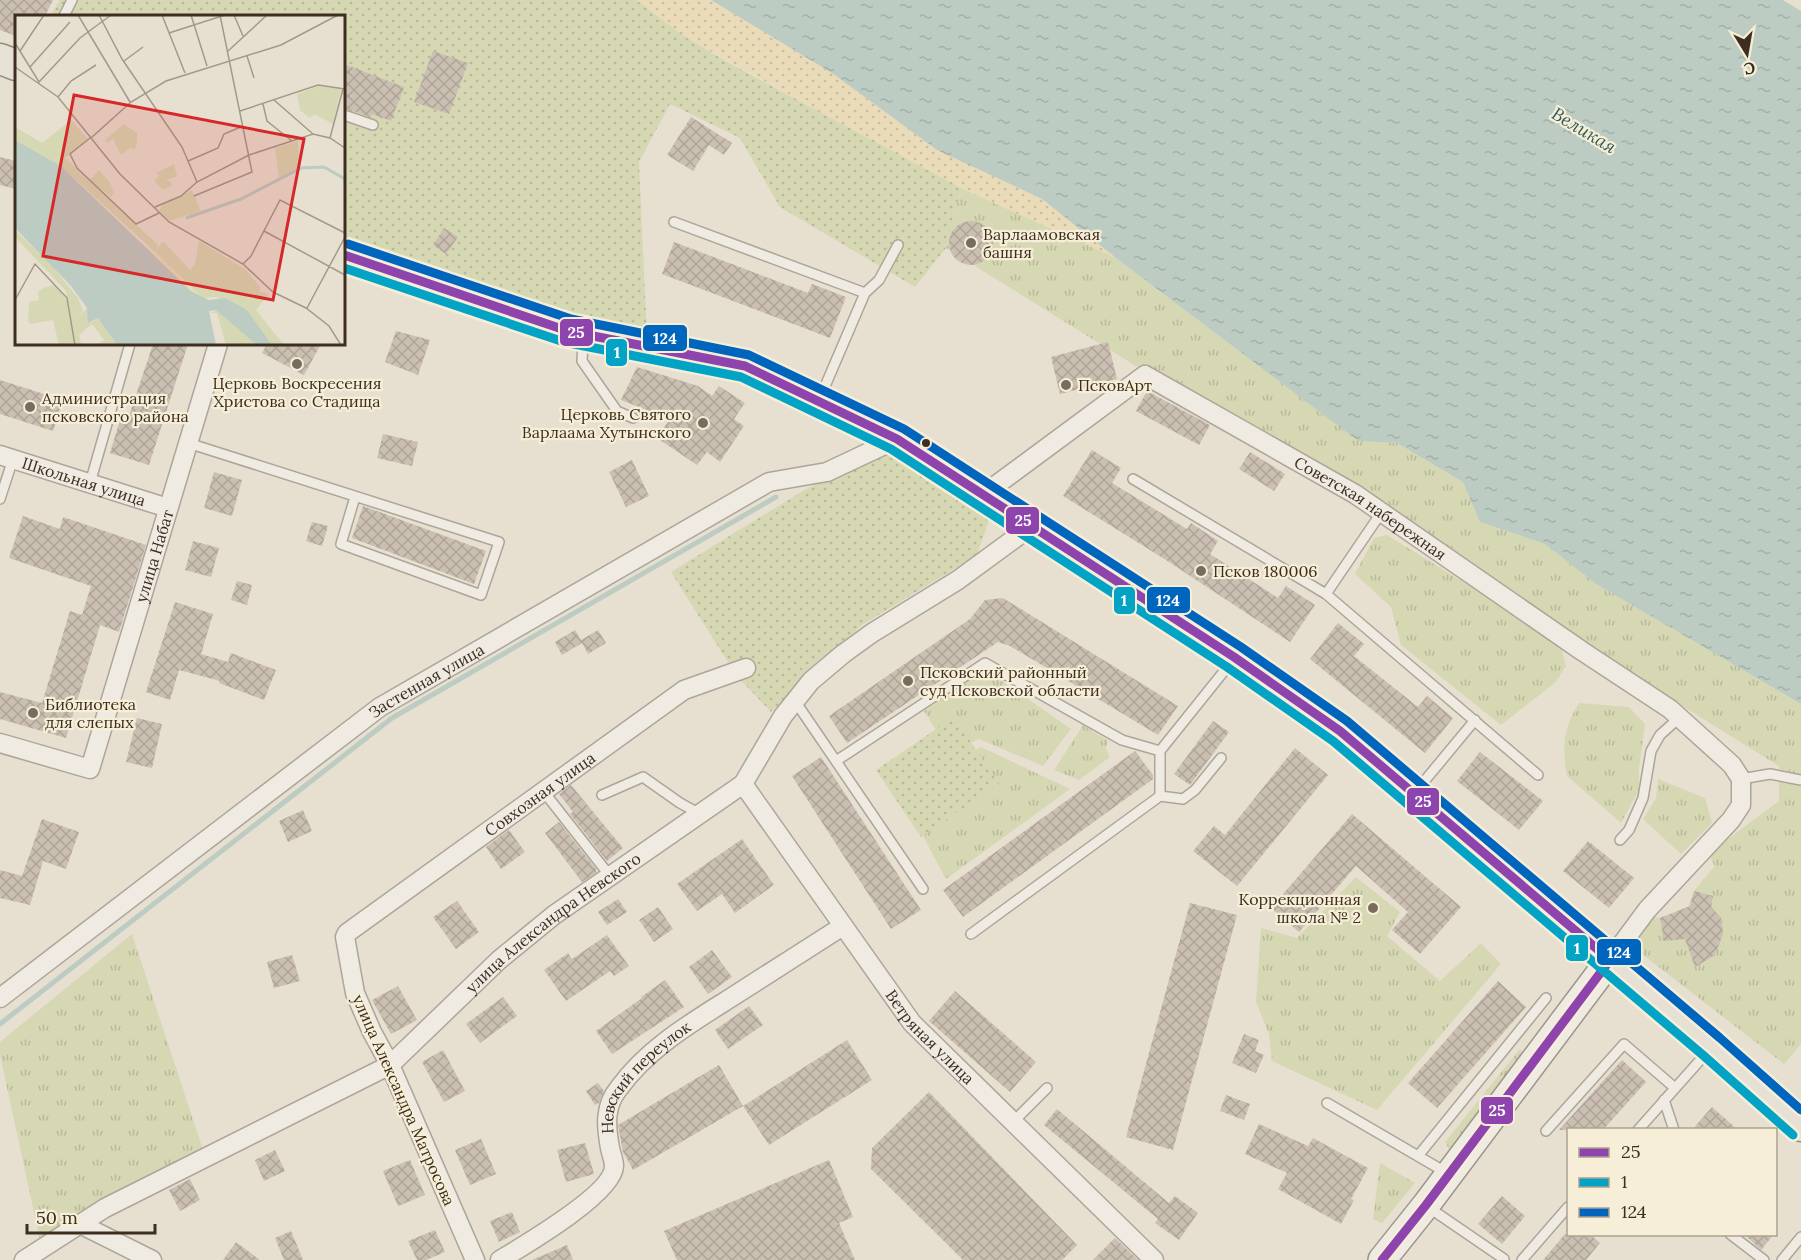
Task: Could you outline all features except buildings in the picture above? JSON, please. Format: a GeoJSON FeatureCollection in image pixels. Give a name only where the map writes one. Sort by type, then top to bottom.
{"type":"FeatureCollection","features":[{"type":"Feature","properties":{"kind":"main road"},"geometry":{"type":"LineString","coordinates":[[0,59],[15,65]]}},
{"type":"Feature","properties":{"kind":"main road"},"geometry":{"type":"LineString","coordinates":[[345,255],[583,334],[745,366],[897,439],[1234,657],[1340,730],[1712,1047],[1801,1126]]}},
{"type":"Feature","properties":{"kind":"main road"},"geometry":{"type":"LineString","coordinates":[[1382,1260],[1610,960]]}},
{"type":"Feature","properties":{"kind":"street","name":"улица Набат"},"geometry":{"type":"LineString","coordinates":[[0,743],[90,769],[218,345]]}},
{"type":"Feature","properties":{"kind":"street","name":"Советская набережная"},"geometry":{"type":"LineString","coordinates":[[984,494],[1145,375],[1355,494],[1680,717],[1732,765],[1741,779]]}},
{"type":"Feature","properties":{"kind":"street","name":"Застенная улица"},"geometry":{"type":"LineString","coordinates":[[0,998],[380,707],[769,482],[827,472],[897,439]]}},
{"type":"Feature","properties":{"kind":"street","name":"Школьная улица"},"geometry":{"type":"LineString","coordinates":[[6,457],[168,508]]}},
{"type":"Feature","properties":{"kind":"street","name":"улица Александра Невского"},"geometry":{"type":"LineString","coordinates":[[24,1260],[105,1208],[390,1065],[499,960],[554,915],[743,784],[783,716],[811,681],[853,647],[958,580],[1033,525]]}},
{"type":"Feature","properties":{"kind":"street","name":"Совхозная улица"},"geometry":{"type":"LineString","coordinates":[[345,937],[347,933],[684,690],[746,668]]}},
{"type":"Feature","properties":{"kind":"street"},"geometry":{"type":"LineString","coordinates":[[1610,960],[1647,910],[1731,820],[1741,805],[1741,779]]}},
{"type":"Feature","properties":{"kind":"street","name":"Ветряная улица"},"geometry":{"type":"LineString","coordinates":[[743,784],[912,1023],[1154,1260]]}},
{"type":"Feature","properties":{"kind":"street","name":"Невский переулок"},"geometry":{"type":"LineString","coordinates":[[500,1260],[545,1233],[600,1191],[610,1179],[614,1167],[607,1128],[608,1107],[617,1090],[636,1065],[680,1030],[843,926]]}},
{"type":"Feature","properties":{"kind":"street","name":"улица Александра Матросова"},"geometry":{"type":"LineString","coordinates":[[345,937],[355,993],[390,1065],[475,1260]]}},
{"type":"Feature","properties":{"kind":"street"},"geometry":{"type":"LineString","coordinates":[[80,1224],[152,1260]]}},
{"type":"Feature","properties":{"kind":"lane"},"geometry":{"type":"LineString","coordinates":[[64,15],[72,0]]}},
{"type":"Feature","properties":{"kind":"lane"},"geometry":{"type":"LineString","coordinates":[[345,115],[373,125]]}},
{"type":"Feature","properties":{"kind":"lane"},"geometry":{"type":"LineString","coordinates":[[674,222],[866,293]]}},
{"type":"Feature","properties":{"kind":"lane"},"geometry":{"type":"LineString","coordinates":[[819,400],[866,293],[879,280],[898,245]]}},
{"type":"Feature","properties":{"kind":"lane"},"geometry":{"type":"LineString","coordinates":[[583,334],[582,361],[617,411],[633,418]]}},
{"type":"Feature","properties":{"kind":"lane"},"geometry":{"type":"LineString","coordinates":[[90,483],[129,345]]}},
{"type":"Feature","properties":{"kind":"lane"},"geometry":{"type":"LineString","coordinates":[[188,443],[499,542],[481,595],[341,544],[355,497]]}},
{"type":"Feature","properties":{"kind":"lane"},"geometry":{"type":"LineString","coordinates":[[0,499],[6,457]]}},
{"type":"Feature","properties":{"kind":"lane"},"geometry":{"type":"LineString","coordinates":[[1133,479],[1326,594],[1538,775]]}},
{"type":"Feature","properties":{"kind":"lane"},"geometry":{"type":"LineString","coordinates":[[1326,594],[1381,513]]}},
{"type":"Feature","properties":{"kind":"lane"},"geometry":{"type":"LineString","coordinates":[[1160,795],[1160,752],[1234,657]]}},
{"type":"Feature","properties":{"kind":"lane"},"geometry":{"type":"LineString","coordinates":[[836,761],[985,663],[1122,740],[1160,752]]}},
{"type":"Feature","properties":{"kind":"lane"},"geometry":{"type":"LineString","coordinates":[[795,701],[923,889]]}},
{"type":"Feature","properties":{"kind":"lane"},"geometry":{"type":"LineString","coordinates":[[1620,840],[1629,830],[1643,798],[1651,752],[1660,735],[1680,717]]}},
{"type":"Feature","properties":{"kind":"lane"},"geometry":{"type":"LineString","coordinates":[[1413,794],[1475,720]]}},
{"type":"Feature","properties":{"kind":"lane"},"geometry":{"type":"LineString","coordinates":[[971,934],[1160,795],[1183,799],[1195,790],[1221,758]]}},
{"type":"Feature","properties":{"kind":"lane"},"geometry":{"type":"LineString","coordinates":[[1741,779],[1770,774],[1801,780]]}},
{"type":"Feature","properties":{"kind":"lane"},"geometry":{"type":"LineString","coordinates":[[602,795],[643,777],[700,814]]}},
{"type":"Feature","properties":{"kind":"lane"},"geometry":{"type":"LineString","coordinates":[[544,792],[610,876]]}},
{"type":"Feature","properties":{"kind":"lane"},"geometry":{"type":"LineString","coordinates":[[1418,1156],[1546,998]]}},
{"type":"Feature","properties":{"kind":"lane"},"geometry":{"type":"LineString","coordinates":[[1546,1131],[1624,1044],[1675,1088]]}},
{"type":"Feature","properties":{"kind":"lane"},"geometry":{"type":"LineString","coordinates":[[1640,1128],[1712,1047]]}},
{"type":"Feature","properties":{"kind":"lane"},"geometry":{"type":"LineString","coordinates":[[1013,1122],[1047,1088]]}},
{"type":"Feature","properties":{"kind":"lane"},"geometry":{"type":"LineString","coordinates":[[1664,1100],[1673,1128]]}},
{"type":"Feature","properties":{"kind":"lane"},"geometry":{"type":"LineString","coordinates":[[1327,1103],[1449,1174]]}},
{"type":"Feature","properties":{"kind":"lane"},"geometry":{"type":"LineString","coordinates":[[1426,1205],[1504,1260]]}},
{"type":"Feature","properties":{"kind":"lane"},"geometry":{"type":"LineString","coordinates":[[1522,1260],[1567,1209]]}},
{"type":"Feature","properties":{"kind":"lane"},"geometry":{"type":"LineString","coordinates":[[1733,1236],[1764,1260]]}},
{"type":"Feature","properties":{"kind":"lane"},"geometry":{"type":"LineString","coordinates":[[1782,1260],[1801,1237]]}},
{"type":"Feature","properties":{"kind":"green space"},"geometry":{"type":"Polygon","coordinates":[[[60,0],[636,0],[687,38],[731,64],[961,188],[946,248],[915,287],[780,207],[740,138],[670,104],[639,162],[647,338],[427,277],[345,239],[345,15],[51,15],[60,0]]]}},
{"type":"Feature","properties":{"kind":"green space"},"geometry":{"type":"Polygon","coordinates":[[[961,188],[1116,258],[1358,441],[1397,443],[1463,482],[1480,522],[1545,544],[1596,584],[1801,704],[1801,1044],[1784,1064],[1629,944],[1645,920],[1661,918],[1688,907],[1694,891],[1715,866],[1708,854],[1779,801],[1779,766],[946,248],[961,188]]]}},
{"type":"Feature","properties":{"kind":"green space"},"geometry":{"type":"Polygon","coordinates":[[[897,446],[993,509],[977,555],[862,625],[771,712],[736,675],[671,572],[806,489],[897,446]]]}},
{"type":"Feature","properties":{"kind":"green space"},"geometry":{"type":"Polygon","coordinates":[[[1387,535],[1559,641],[1566,666],[1556,682],[1501,725],[1401,645],[1391,607],[1355,574],[1374,538],[1387,535]]]}},
{"type":"Feature","properties":{"kind":"green space"},"geometry":{"type":"Polygon","coordinates":[[[986,670],[1071,729],[1043,766],[979,739],[950,752],[924,711],[986,670]]]}},
{"type":"Feature","properties":{"kind":"green space"},"geometry":{"type":"Polygon","coordinates":[[[1579,703],[1629,707],[1645,724],[1639,769],[1639,790],[1621,823],[1567,776],[1565,738],[1579,703]]]}},
{"type":"Feature","properties":{"kind":"green space"},"geometry":{"type":"Polygon","coordinates":[[[954,717],[999,784],[921,837],[876,770],[954,717]]]}},
{"type":"Feature","properties":{"kind":"green space"},"geometry":{"type":"Polygon","coordinates":[[[1083,725],[1108,741],[1106,749],[1110,757],[1079,780],[1054,770],[1083,725]]]}},
{"type":"Feature","properties":{"kind":"green space"},"geometry":{"type":"Polygon","coordinates":[[[981,747],[1070,789],[946,879],[901,795],[981,747]]]}},
{"type":"Feature","properties":{"kind":"green space"},"geometry":{"type":"Polygon","coordinates":[[[1658,779],[1705,798],[1712,823],[1681,854],[1643,819],[1656,798],[1658,779]]]}},
{"type":"Feature","properties":{"kind":"green space"},"geometry":{"type":"Polygon","coordinates":[[[1356,877],[1400,912],[1387,936],[1440,981],[1481,943],[1501,964],[1377,1110],[1272,1061],[1269,1034],[1256,1002],[1261,928],[1297,938],[1356,877]]]}},
{"type":"Feature","properties":{"kind":"green space"},"geometry":{"type":"Polygon","coordinates":[[[132,934],[203,1150],[94,1204],[40,1240],[0,1055],[0,1042],[132,934]]]}},
{"type":"Feature","properties":{"kind":"green space"},"geometry":{"type":"Polygon","coordinates":[[[1520,1049],[1526,1056],[1452,1154],[1445,1142],[1520,1049]]]}},
{"type":"Feature","properties":{"kind":"green space"},"geometry":{"type":"Polygon","coordinates":[[[1380,1163],[1415,1183],[1382,1223],[1373,1219],[1380,1163]]]}},
{"type":"Feature","properties":{"kind":"sand"},"geometry":{"type":"Polygon","coordinates":[[[636,0],[711,0],[832,73],[937,150],[1042,199],[1116,258],[961,188],[907,160],[687,38],[636,0]]]}},
{"type":"Feature","properties":{"kind":"water","name":"Великая"},"geometry":{"type":"Polygon","coordinates":[[[711,0],[1783,0],[1801,11],[1801,704],[1596,584],[1545,544],[1480,522],[1463,482],[1397,443],[1358,441],[1116,258],[1042,199],[937,150],[832,73],[711,0]]]}},
{"type":"Feature","properties":{"kind":"waterway"},"geometry":{"type":"LineString","coordinates":[[0,1024],[392,718],[776,497]]}},
{"type":"Feature","properties":{"kind":"transit line","name":"124"},"geometry":{"type":"LineString","coordinates":[[348,244],[571,319],[749,355],[904,429],[1241,647],[1347,721],[1720,1038],[1801,1110]]}},
{"type":"Feature","properties":{"kind":"transit line","name":"25"},"geometry":{"type":"LineString","coordinates":[[345,255],[568,331],[745,366],[897,439],[1234,657],[1340,731],[1610,960]]}},
{"type":"Feature","properties":{"kind":"transit line","name":"1"},"geometry":{"type":"LineString","coordinates":[[345,268],[564,342],[741,377],[891,449],[1227,667],[1333,741],[1704,1056],[1793,1135]]}},
{"type":"Feature","properties":{"kind":"transit line","name":"25"},"geometry":{"type":"LineString","coordinates":[[1382,1260],[1610,960]]}},
{"type":"Feature","properties":{"kind":"place","name":"Варлаамовская башня"},"geometry":{"type":"Point","coordinates":[971,243]}},
{"type":"Feature","properties":{"kind":"place","name":"Церковь Воскресения Христова со Стадища"},"geometry":{"type":"Point","coordinates":[297,364]}},
{"type":"Feature","properties":{"kind":"place","name":"ПсковАрт"},"geometry":{"type":"Point","coordinates":[1066,385]}},
{"type":"Feature","properties":{"kind":"place","name":"Администрация псковского района"},"geometry":{"type":"Point","coordinates":[30,407]}},
{"type":"Feature","properties":{"kind":"place","name":"Церковь Святого Варлаама Хутынского"},"geometry":{"type":"Point","coordinates":[703,423]}},
{"type":"Feature","properties":{"kind":"place","name":"Псков 180006"},"geometry":{"type":"Point","coordinates":[1201,571]}},
{"type":"Feature","properties":{"kind":"place","name":"Псковский районный суд Псковской области"},"geometry":{"type":"Point","coordinates":[908,681]}},
{"type":"Feature","properties":{"kind":"place","name":"Библиотека для слепых"},"geometry":{"type":"Point","coordinates":[33,713]}},
{"type":"Feature","properties":{"kind":"place","name":"Коррекционная школа № 2"},"geometry":{"type":"Point","coordinates":[1373,908]}}]}
